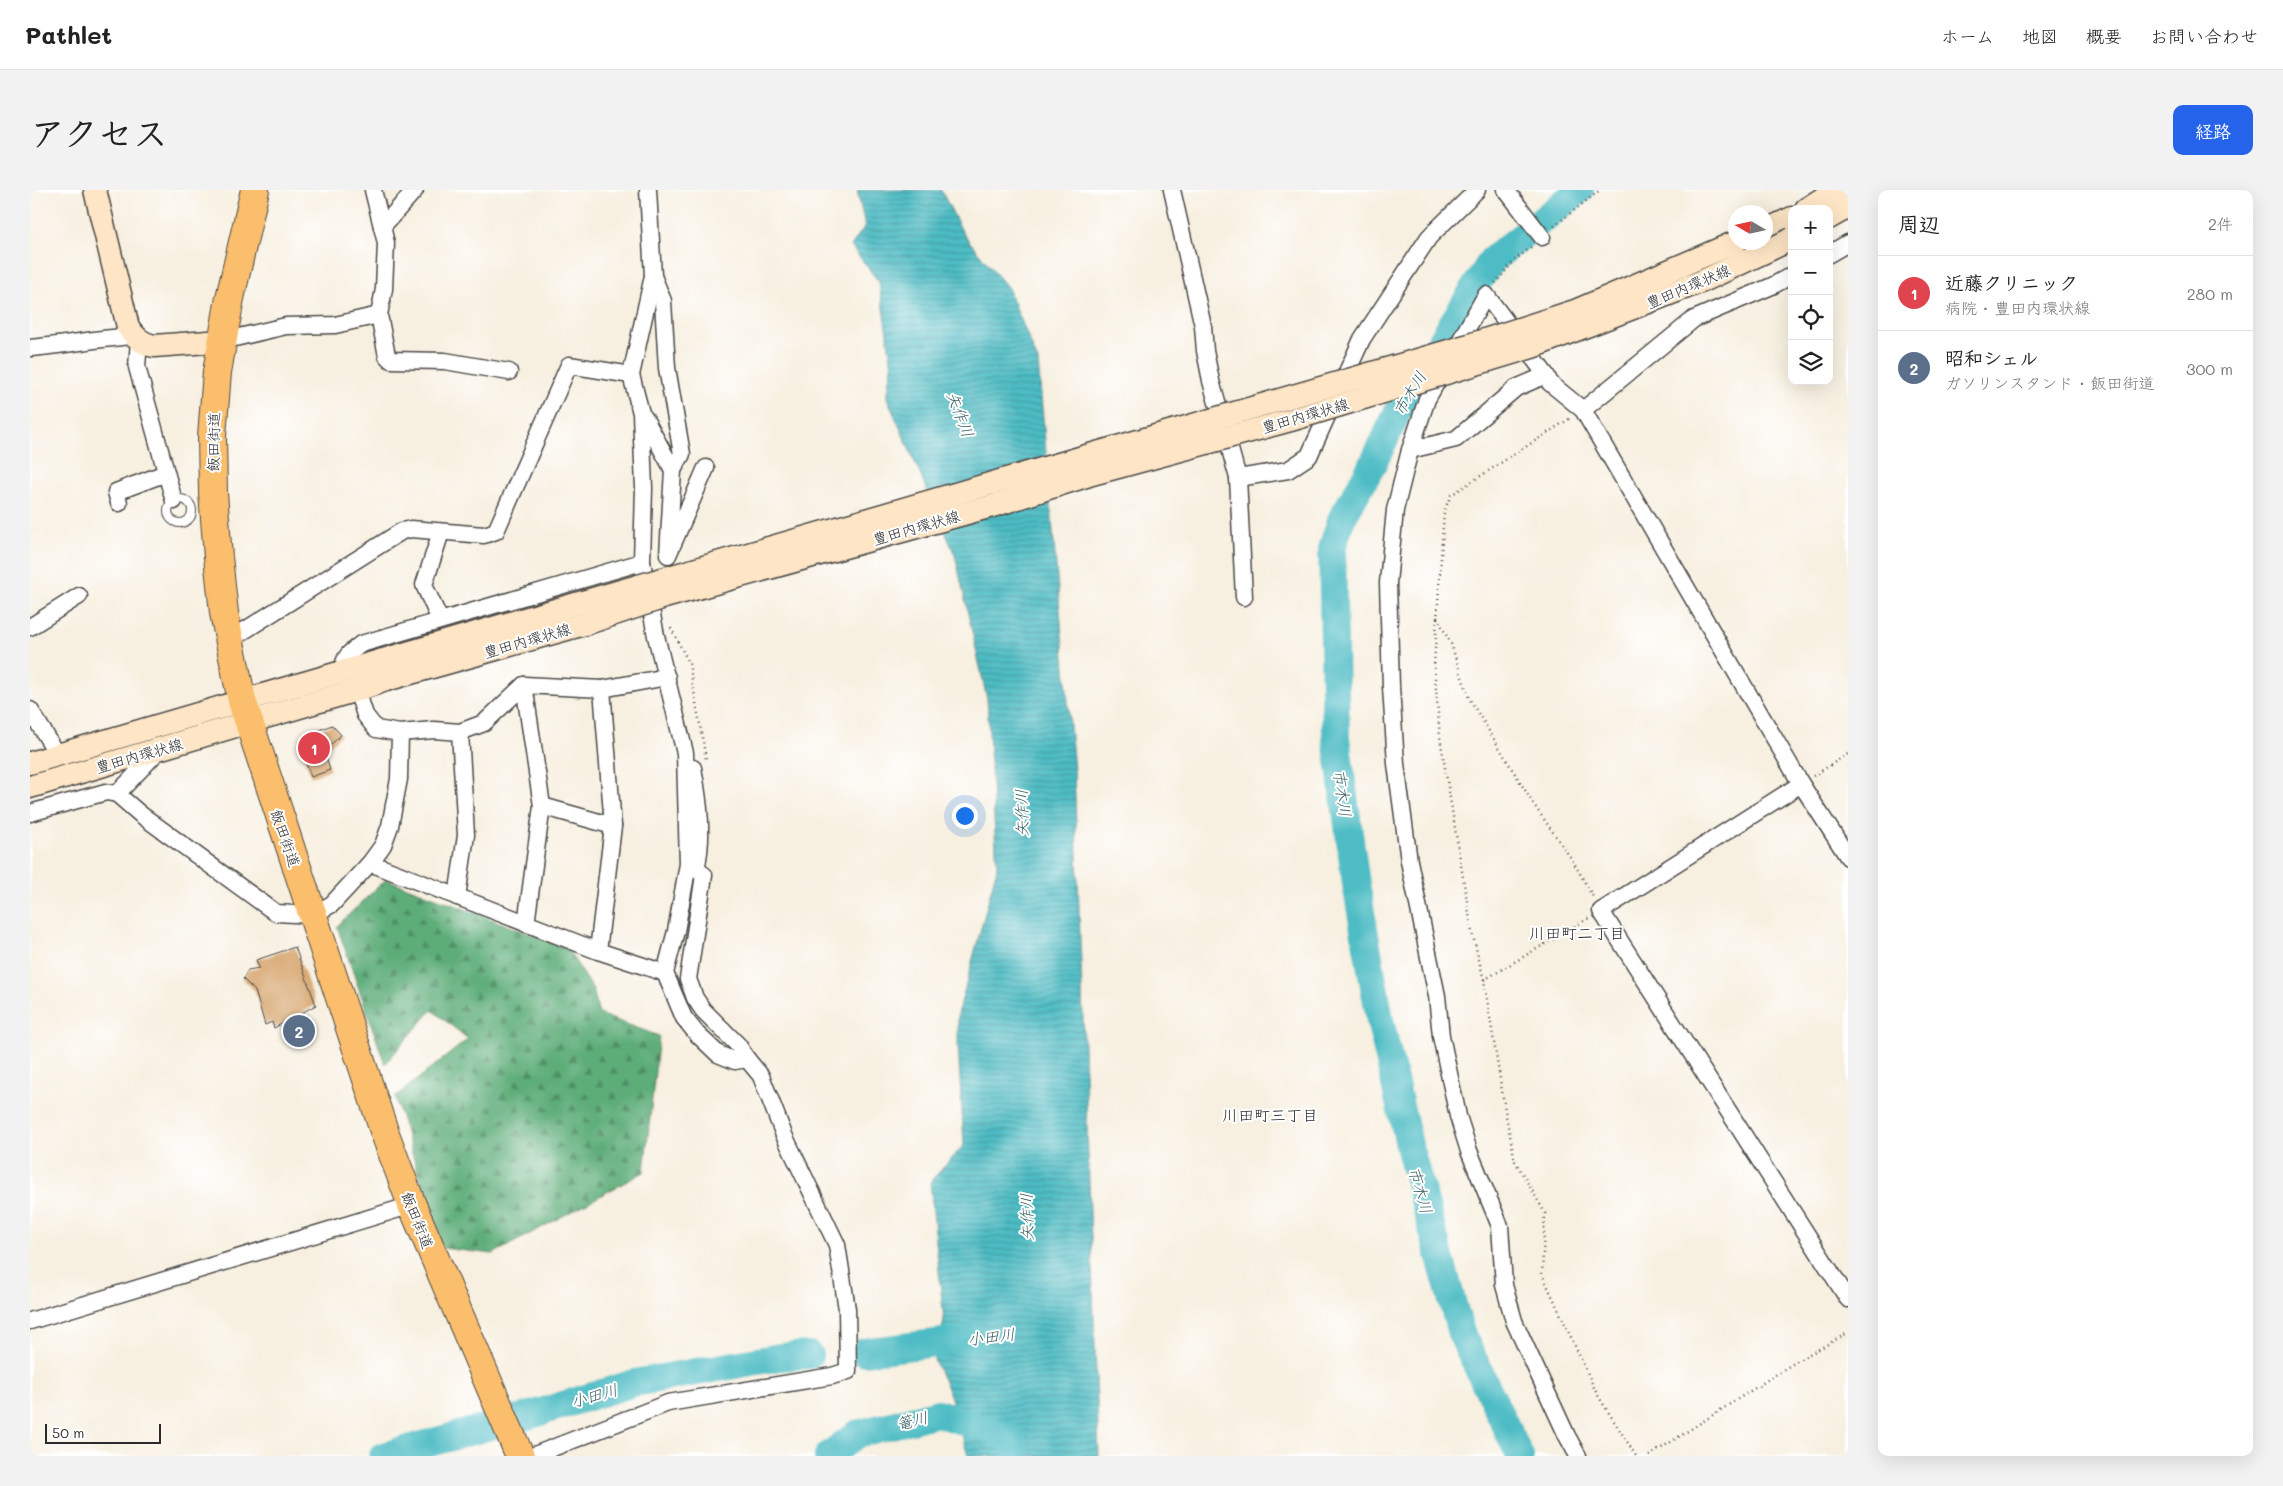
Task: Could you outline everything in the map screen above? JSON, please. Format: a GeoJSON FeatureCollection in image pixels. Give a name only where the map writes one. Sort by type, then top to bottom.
{"type":"FeatureCollection","features":[{"type":"Feature","properties":{"kind":"highway","name":"飯田街道"},"geometry":{"type":"LineString","coordinates":[[256,190],[239,251],[222,341],[215,394],[212,466],[224,613],[245,712],[343,1011],[412,1205],[520,1456]]}},
{"type":"Feature","properties":{"kind":"street"},"geometry":{"type":"LineString","coordinates":[[95,190],[128,327],[137,338],[147,345],[164,346],[222,341],[286,326],[335,325],[379,315]]}},
{"type":"Feature","properties":{"kind":"street"},"geometry":{"type":"LineString","coordinates":[[373,190],[372,194],[386,243],[384,289],[379,315],[387,356],[391,360],[445,361],[509,372]]}},
{"type":"Feature","properties":{"kind":"street"},"geometry":{"type":"LineString","coordinates":[[382,227],[415,190]]}},
{"type":"Feature","properties":{"kind":"street"},"geometry":{"type":"LineString","coordinates":[[648,190],[654,276],[663,301],[667,368],[682,454],[673,470],[670,486],[668,554],[706,468]]}},
{"type":"Feature","properties":{"kind":"street"},"geometry":{"type":"LineString","coordinates":[[1172,190],[1202,326],[1204,351],[1238,478],[1244,597]]}},
{"type":"Feature","properties":{"kind":"street"},"geometry":{"type":"LineString","coordinates":[[1238,478],[1288,470],[1309,456],[1362,339],[1429,237],[1477,190]]}},
{"type":"Feature","properties":{"kind":"street"},"geometry":{"type":"LineString","coordinates":[[1506,190],[1542,237]]}},
{"type":"Feature","properties":{"kind":"street","name":"豊田内環状線"},"geometry":{"type":"LineString","coordinates":[[1816,205],[1836,190]]}},
{"type":"Feature","properties":{"kind":"street"},"geometry":{"type":"LineString","coordinates":[[1833,216],[1848,207]]}},
{"type":"Feature","properties":{"kind":"street","name":"豊田内環状線"},"geometry":{"type":"LineString","coordinates":[[1773,228],[1788,223]]}},
{"type":"Feature","properties":{"kind":"street","name":"豊田内環状線"},"geometry":{"type":"LineString","coordinates":[[30,787],[160,749],[343,672],[384,670],[585,624],[665,597],[988,507],[1089,475],[1291,420],[1532,347],[1706,280],[1788,226]]}},
{"type":"Feature","properties":{"kind":"street"},"geometry":{"type":"LineString","coordinates":[[1833,251],[1848,242]]}},
{"type":"Feature","properties":{"kind":"street","name":"豊田内環状線"},"geometry":{"type":"LineString","coordinates":[[30,763],[245,712],[357,690],[384,670],[1469,345],[1575,310],[1728,245]]}},
{"type":"Feature","properties":{"kind":"street"},"geometry":{"type":"LineString","coordinates":[[654,276],[631,375],[641,413],[644,488],[642,562],[656,636],[685,753],[688,864],[676,931],[665,973],[684,1018],[698,1034],[718,1054],[735,1061],[747,1059]]}},
{"type":"Feature","properties":{"kind":"street"},"geometry":{"type":"LineString","coordinates":[[1583,410],[1694,319],[1772,286],[1788,277]]}},
{"type":"Feature","properties":{"kind":"street"},"geometry":{"type":"LineString","coordinates":[[1578,1456],[1514,1321],[1504,1285],[1500,1226],[1469,1151],[1458,1116],[1441,1036],[1438,996],[1409,861],[1396,764],[1390,678],[1388,583],[1395,510],[1410,450],[1427,398],[1486,295],[1550,383],[1583,410],[1801,784],[1848,857]]}},
{"type":"Feature","properties":{"kind":"street"},"geometry":{"type":"LineString","coordinates":[[30,348],[82,343],[105,338],[137,338]]}},
{"type":"Feature","properties":{"kind":"street"},"geometry":{"type":"LineString","coordinates":[[137,338],[137,367],[174,501]]}},
{"type":"Feature","properties":{"kind":"street"},"geometry":{"type":"LineString","coordinates":[[231,639],[402,531],[484,535],[496,531],[569,365],[631,375]]}},
{"type":"Feature","properties":{"kind":"street"},"geometry":{"type":"LineString","coordinates":[[1410,450],[1456,439],[1516,388],[1546,375]]}},
{"type":"Feature","properties":{"kind":"street"},"geometry":{"type":"LineString","coordinates":[[641,413],[673,470]]}},
{"type":"Feature","properties":{"kind":"street"},"geometry":{"type":"LineString","coordinates":[[119,502],[116,492],[166,473]]}},
{"type":"Feature","properties":{"kind":"street"},"geometry":{"type":"LineString","coordinates":[[440,620],[424,585],[441,532]]}},
{"type":"Feature","properties":{"kind":"street"},"geometry":{"type":"LineString","coordinates":[[343,672],[344,659],[361,644],[642,562]]}},
{"type":"Feature","properties":{"kind":"street"},"geometry":{"type":"LineString","coordinates":[[30,627],[79,596]]}},
{"type":"Feature","properties":{"kind":"street"},"geometry":{"type":"LineString","coordinates":[[357,690],[365,715],[376,729],[400,733],[434,730],[460,732],[484,723],[524,685],[602,689],[667,677]]}},
{"type":"Feature","properties":{"kind":"street"},"geometry":{"type":"LineString","coordinates":[[524,685],[542,806],[526,924]]}},
{"type":"Feature","properties":{"kind":"street"},"geometry":{"type":"LineString","coordinates":[[598,951],[613,826],[602,689]]}},
{"type":"Feature","properties":{"kind":"street"},"geometry":{"type":"LineString","coordinates":[[30,710],[58,755]]}},
{"type":"Feature","properties":{"kind":"street"},"geometry":{"type":"LineString","coordinates":[[457,897],[466,834],[460,732]]}},
{"type":"Feature","properties":{"kind":"street"},"geometry":{"type":"LineString","coordinates":[[30,813],[106,792],[117,794],[140,814],[276,913],[313,915],[332,904],[370,863],[383,845],[390,826],[399,779],[400,733]]}},
{"type":"Feature","properties":{"kind":"street"},"geometry":{"type":"LineString","coordinates":[[117,794],[160,749]]}},
{"type":"Feature","properties":{"kind":"street"},"geometry":{"type":"LineString","coordinates":[[532,1456],[668,1403],[832,1376],[848,1371],[847,1309],[836,1245],[784,1135],[762,1076],[738,1045],[699,1004],[688,980],[704,874],[696,869],[700,853],[698,796],[692,765],[685,753]]}},
{"type":"Feature","properties":{"kind":"street"},"geometry":{"type":"LineString","coordinates":[[1801,784],[1601,911],[1848,1299]]}},
{"type":"Feature","properties":{"kind":"street"},"geometry":{"type":"LineString","coordinates":[[542,806],[613,826]]}},
{"type":"Feature","properties":{"kind":"street"},"geometry":{"type":"LineString","coordinates":[[370,863],[598,951],[665,973]]}},
{"type":"Feature","properties":{"kind":"street"},"geometry":{"type":"LineString","coordinates":[[30,1321],[412,1205]]}},
{"type":"Feature","properties":{"kind":"path"},"geometry":{"type":"LineString","coordinates":[[1583,410],[1451,495],[1444,511],[1434,665],[1440,737],[1472,932],[1484,980],[1515,1161],[1545,1213],[1542,1274],[1597,1394],[1636,1456]]}},
{"type":"Feature","properties":{"kind":"path"},"geometry":{"type":"LineString","coordinates":[[1436,616],[1451,644],[1469,698],[1534,805],[1573,861],[1601,911],[1484,980]]}},
{"type":"Feature","properties":{"kind":"path"},"geometry":{"type":"LineString","coordinates":[[1801,784],[1848,754]]}},
{"type":"Feature","properties":{"kind":"path"},"geometry":{"type":"LineString","coordinates":[[1649,1456],[1797,1361],[1848,1333]]}},
{"type":"Feature","properties":{"kind":"green space"},"geometry":{"type":"Polygon","coordinates":[[[386,879],[567,948],[593,989],[599,1014],[659,1036],[644,1172],[493,1254],[441,1248],[395,1097],[468,1039],[432,1010],[385,1064],[337,926],[386,879]]]}},
{"type":"Feature","properties":{"kind":"water","name":"矢作川"},"geometry":{"type":"Polygon","coordinates":[[[857,190],[941,190],[964,235],[1008,288],[1038,361],[1074,770],[1099,1456],[968,1456],[950,1395],[934,1360],[944,1321],[930,1182],[964,1145],[958,1047],[958,1014],[997,868],[987,699],[955,555],[887,398],[892,367],[879,282],[851,246],[865,226],[857,190]]]}},
{"type":"Feature","properties":{"kind":"building"},"geometry":{"type":"Polygon","coordinates":[[[332,725],[341,735],[324,751],[330,770],[311,777],[299,743],[304,741],[303,736],[332,725]]]}},
{"type":"Feature","properties":{"kind":"building"},"geometry":{"type":"Polygon","coordinates":[[[295,947],[316,1005],[274,1028],[272,1022],[265,1025],[255,991],[243,979],[248,970],[259,968],[256,960],[295,947]]]}},
{"type":"Feature","properties":{"kind":"waterway","name":"市木川"},"geometry":{"type":"LineString","coordinates":[[1520,1456],[1461,1333],[1411,1153],[1380,1020],[1356,884],[1336,738],[1332,549],[1341,520],[1373,464],[1401,405],[1492,260],[1580,190]]}},
{"type":"Feature","properties":{"kind":"waterway","name":"小田川"},"geometry":{"type":"LineString","coordinates":[[864,1352],[976,1338]]}},
{"type":"Feature","properties":{"kind":"waterway","name":"小田川"},"geometry":{"type":"LineString","coordinates":[[383,1456],[534,1414],[634,1383],[780,1357],[809,1355]]}},
{"type":"Feature","properties":{"kind":"waterway","name":"篭川"},"geometry":{"type":"LineString","coordinates":[[828,1456],[857,1434],[938,1413],[1012,1438],[1016,1456]]}},
{"type":"Feature","properties":{"kind":"place","name":"近藤クリニック"},"geometry":{"type":"Point","coordinates":[314,748]}},
{"type":"Feature","properties":{"kind":"place","name":"昭和シェル"},"geometry":{"type":"Point","coordinates":[299,1031]}},
{"type":"Feature","properties":{"kind":"district","name":"川田町二丁目"},"geometry":{"type":"Point","coordinates":[1577,932]}},
{"type":"Feature","properties":{"kind":"district","name":"川田町三丁目"},"geometry":{"type":"Point","coordinates":[1270,1114]}}]}
